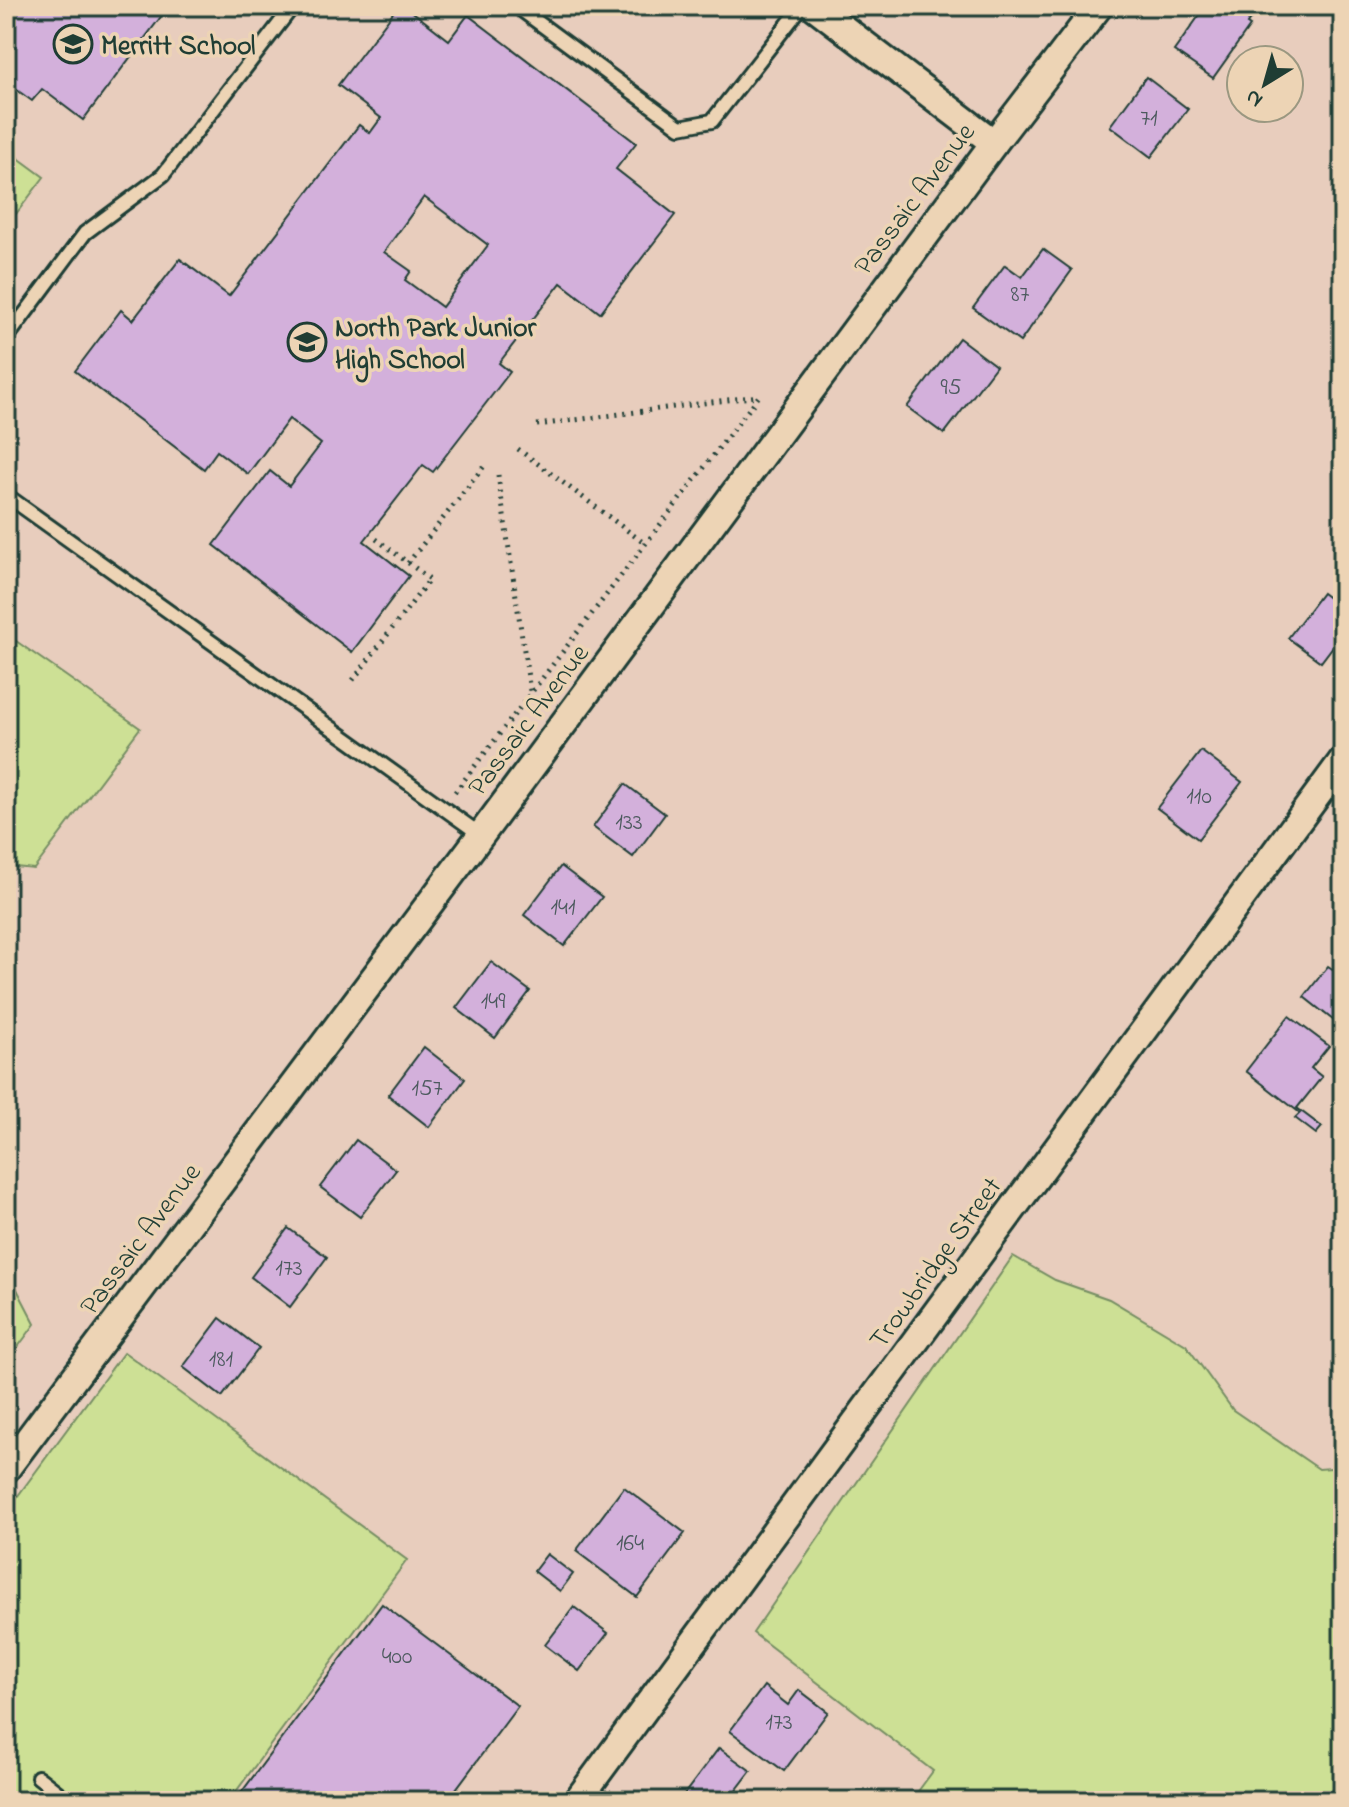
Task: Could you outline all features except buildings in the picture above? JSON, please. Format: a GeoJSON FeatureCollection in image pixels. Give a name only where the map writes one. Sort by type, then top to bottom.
{"type":"FeatureCollection","features":[{"type":"Feature","properties":{"kind":"street"},"geometry":{"type":"LineString","coordinates":[[814,6],[994,143]]}},
{"type":"Feature","properties":{"kind":"street","name":"Passaic Avenue"},"geometry":{"type":"LineString","coordinates":[[6,1469],[1099,6]]}},
{"type":"Feature","properties":{"kind":"street","name":"Trowbridge Street"},"geometry":{"type":"LineString","coordinates":[[577,1801],[1343,760]]}},
{"type":"Feature","properties":{"kind":"lane"},"geometry":{"type":"LineString","coordinates":[[6,339],[85,233],[163,175],[293,6]]}},
{"type":"Feature","properties":{"kind":"lane"},"geometry":{"type":"LineString","coordinates":[[516,6],[680,127],[712,121],[802,6]]}},
{"type":"Feature","properties":{"kind":"lane"},"geometry":{"type":"LineString","coordinates":[[6,495],[481,835]]}},
{"type":"Feature","properties":{"kind":"lane"},"geometry":{"type":"LineString","coordinates":[[38,1777],[69,1801]]}},
{"type":"Feature","properties":{"kind":"path"},"geometry":{"type":"LineString","coordinates":[[443,808],[759,396],[537,425]]}},
{"type":"Feature","properties":{"kind":"path"},"geometry":{"type":"LineString","coordinates":[[518,449],[644,543]]}},
{"type":"Feature","properties":{"kind":"path"},"geometry":{"type":"LineString","coordinates":[[408,563],[485,465]]}},
{"type":"Feature","properties":{"kind":"path"},"geometry":{"type":"LineString","coordinates":[[498,475],[530,692]]}},
{"type":"Feature","properties":{"kind":"path"},"geometry":{"type":"LineString","coordinates":[[353,680],[430,579],[372,536]]}},
{"type":"Feature","properties":{"kind":"green space"},"geometry":{"type":"Polygon","coordinates":[[[6,149],[44,177],[6,227],[6,149]]]}},
{"type":"Feature","properties":{"kind":"green space"},"geometry":{"type":"Polygon","coordinates":[[[6,634],[140,728],[34,869],[6,866],[6,634]]]}},
{"type":"Feature","properties":{"kind":"green space"},"geometry":{"type":"Polygon","coordinates":[[[1013,1256],[1055,1280],[1109,1299],[1186,1345],[1233,1410],[1319,1469],[1343,1467],[1343,1801],[911,1801],[933,1771],[753,1633],[1013,1256]]]}},
{"type":"Feature","properties":{"kind":"green space"},"geometry":{"type":"Polygon","coordinates":[[[6,1268],[35,1324],[6,1363],[6,1268]]]}},
{"type":"Feature","properties":{"kind":"green space"},"geometry":{"type":"Polygon","coordinates":[[[124,1352],[407,1560],[229,1801],[6,1801],[6,1512],[124,1352]]]}},
{"type":"Feature","properties":{"kind":"place","name":"Merritt School"},"geometry":{"type":"Point","coordinates":[73,44]}},
{"type":"Feature","properties":{"kind":"place","name":"North Park Junior High School"},"geometry":{"type":"Point","coordinates":[307,342]}}]}
